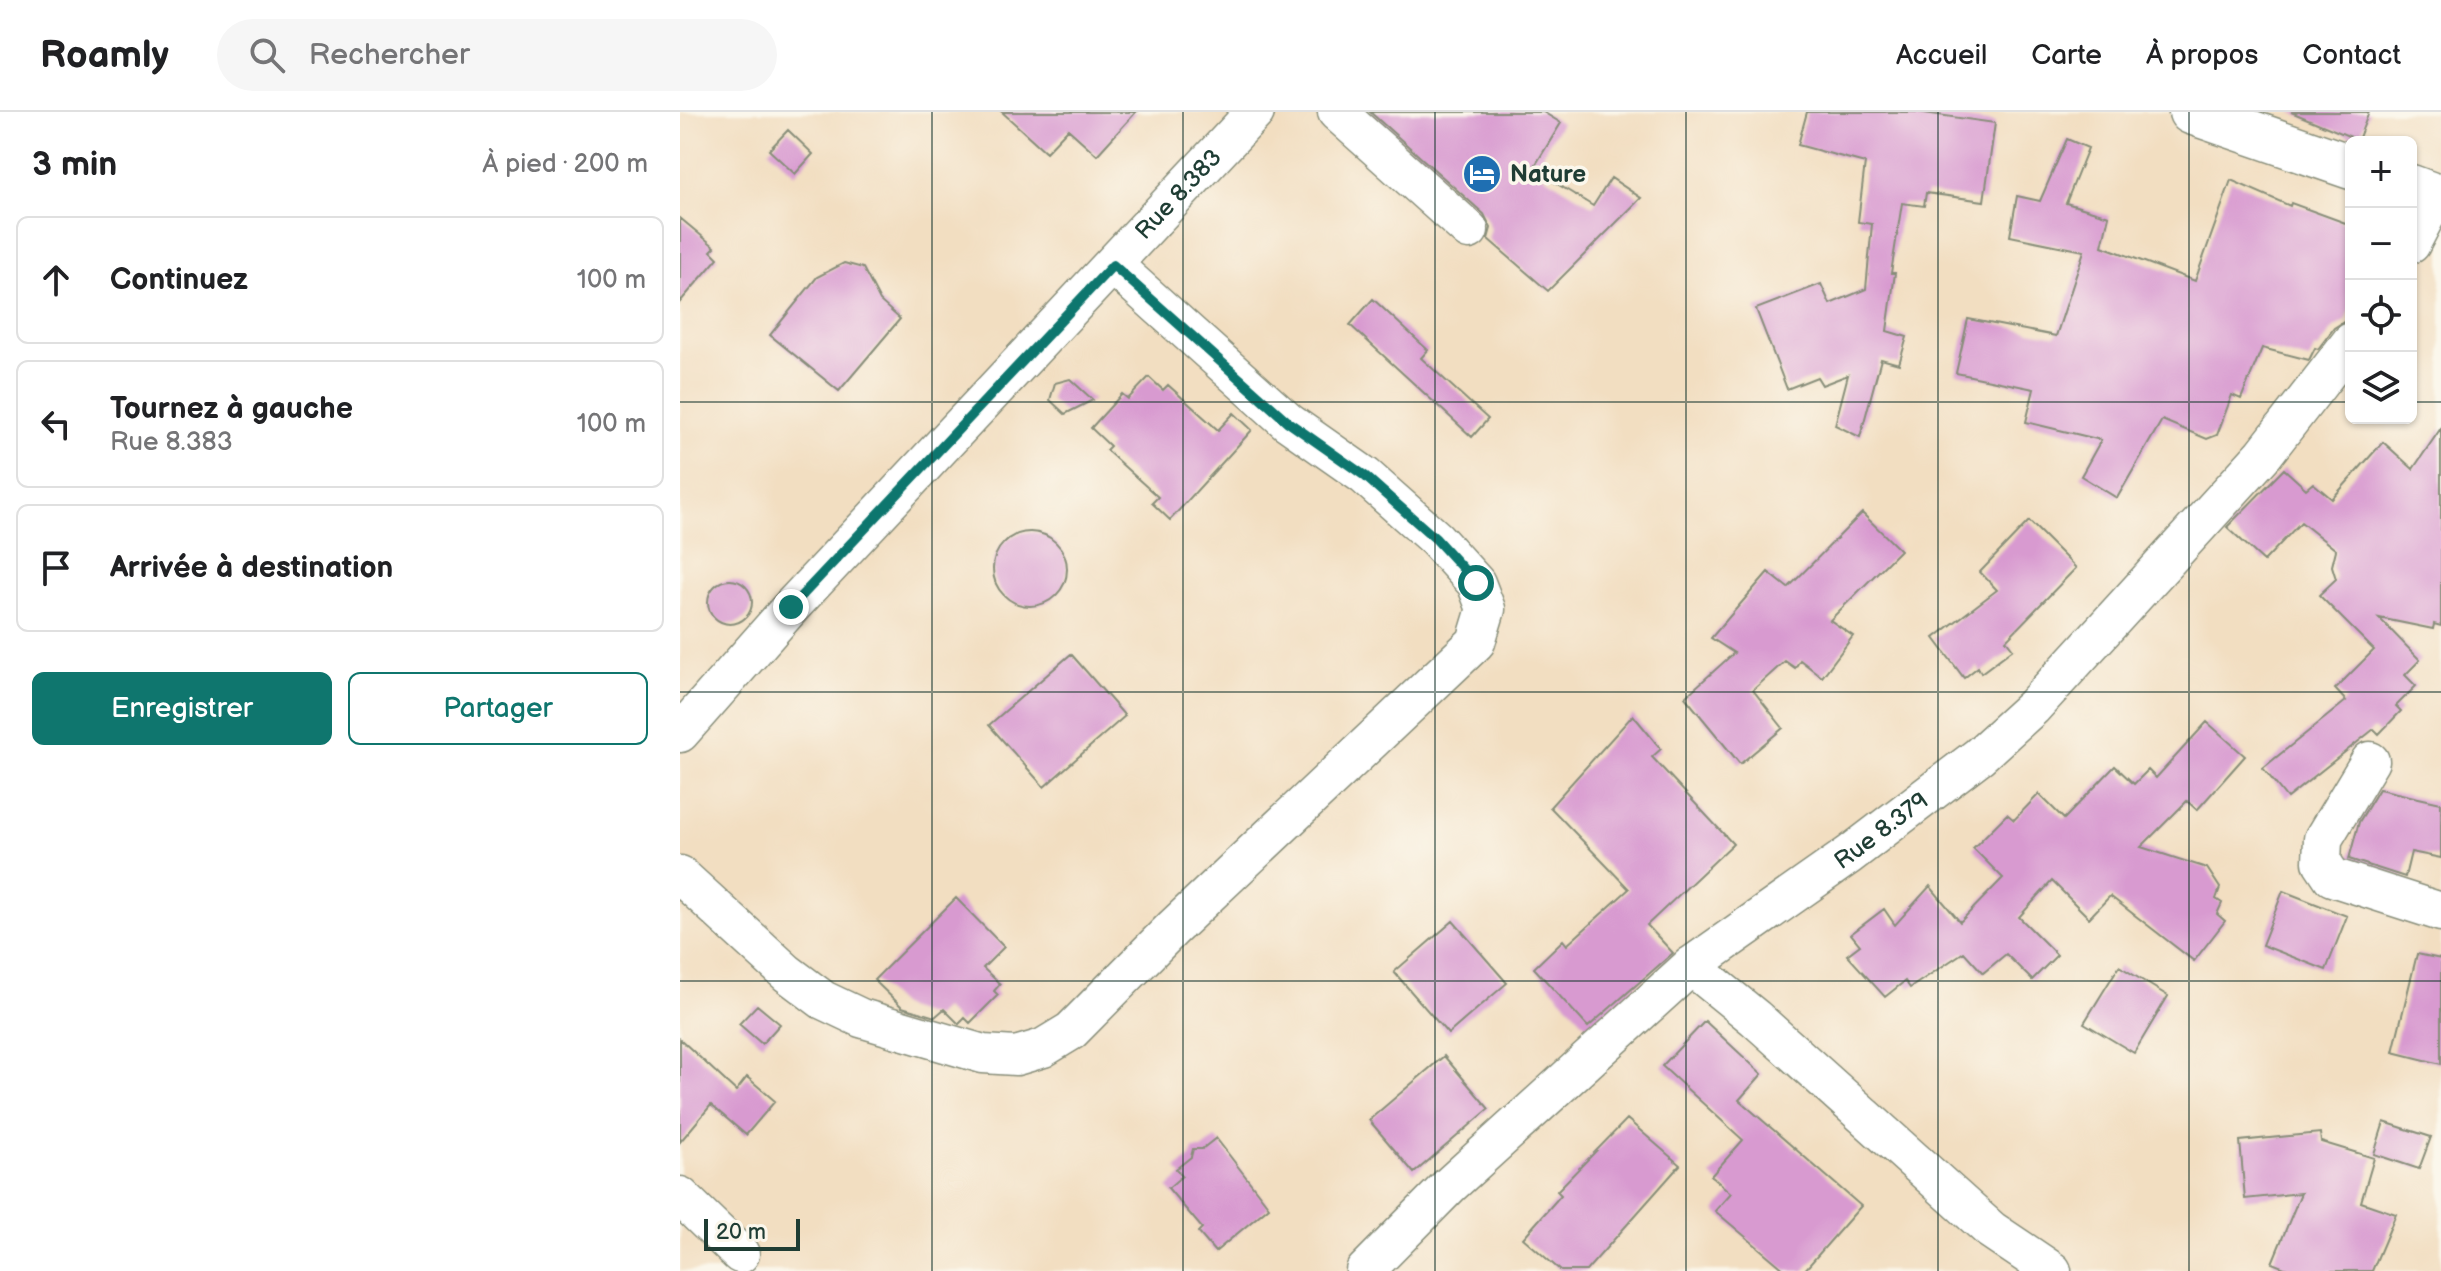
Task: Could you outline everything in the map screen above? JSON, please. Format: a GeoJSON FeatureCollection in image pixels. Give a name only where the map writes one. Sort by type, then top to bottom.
{"type":"FeatureCollection","features":[{"type":"Feature","properties":{"kind":"street","name":"Rue 8.383"},"geometry":{"type":"LineString","coordinates":[[680,733],[791,607],[1255,112]]}},
{"type":"Feature","properties":{"kind":"street"},"geometry":{"type":"LineString","coordinates":[[1337,112],[1469,230]]}},
{"type":"Feature","properties":{"kind":"street"},"geometry":{"type":"LineString","coordinates":[[2202,114],[2345,165]]}},
{"type":"Feature","properties":{"kind":"street"},"geometry":{"type":"LineString","coordinates":[[2417,227],[2429,194]]}},
{"type":"Feature","properties":{"kind":"street"},"geometry":{"type":"LineString","coordinates":[[680,875],[787,973],[823,1000],[861,1018],[983,1054],[1016,1056],[1043,1048],[1071,1031],[1173,928],[1476,642],[1486,609],[1476,583],[1436,539],[1365,476],[1288,422],[1113,265]]}},
{"type":"Feature","properties":{"kind":"street","name":"Rue 8.379"},"geometry":{"type":"LineString","coordinates":[[1365,1271],[1450,1185],[1691,966],[1849,855],[1979,756],[2033,707],[2264,454],[2345,350]]}},
{"type":"Feature","properties":{"kind":"street"},"geometry":{"type":"LineString","coordinates":[[2370,761],[2323,839],[2322,862],[2332,877],[2441,912]]}},
{"type":"Feature","properties":{"kind":"street"},"geometry":{"type":"LineString","coordinates":[[1691,966],[1766,1028],[1991,1230],[2052,1271]]}},
{"type":"Feature","properties":{"kind":"street"},"geometry":{"type":"LineString","coordinates":[[680,1196],[740,1254]]}},
{"type":"Feature","properties":{"kind":"building"},"geometry":{"type":"Polygon","coordinates":[[[1002,112],[1136,112],[1097,155],[1068,129],[1046,152],[1002,112]]]}},
{"type":"Feature","properties":{"kind":"building","name":"Nature"},"geometry":{"type":"Polygon","coordinates":[[[1370,112],[1543,112],[1561,123],[1533,169],[1593,206],[1611,178],[1641,198],[1548,291],[1488,239],[1491,228],[1484,214],[1370,112]]]}},
{"type":"Feature","properties":{"kind":"building"},"geometry":{"type":"Polygon","coordinates":[[[1807,112],[1917,112],[1995,123],[1984,201],[1926,193],[1924,206],[1902,203],[1891,273],[1895,273],[1887,331],[1907,337],[1899,364],[1881,359],[1860,437],[1835,425],[1848,375],[1822,385],[1817,377],[1787,389],[1756,309],[1821,284],[1830,304],[1866,289],[1872,224],[1858,222],[1865,163],[1798,145],[1807,112]]]}},
{"type":"Feature","properties":{"kind":"building"},"geometry":{"type":"Polygon","coordinates":[[[2291,112],[2369,112],[2360,136],[2348,136],[2291,112]]]}},
{"type":"Feature","properties":{"kind":"building"},"geometry":{"type":"Polygon","coordinates":[[[788,130],[813,154],[795,174],[769,150],[788,130]]]}},
{"type":"Feature","properties":{"kind":"building"},"geometry":{"type":"Polygon","coordinates":[[[2067,139],[2088,148],[2066,203],[2109,216],[2102,246],[2195,281],[2231,180],[2290,206],[2291,203],[2345,223],[2345,321],[2334,328],[2318,349],[2315,348],[2309,360],[2262,348],[2241,399],[2232,395],[2217,435],[2207,439],[2162,420],[2117,498],[2081,476],[2101,440],[2026,422],[2034,389],[1956,373],[1968,319],[2056,336],[2084,251],[2010,236],[2017,196],[2040,201],[2067,139]]]}},
{"type":"Feature","properties":{"kind":"building"},"geometry":{"type":"Polygon","coordinates":[[[680,218],[715,247],[711,251],[718,258],[680,302],[680,218]]]}},
{"type":"Feature","properties":{"kind":"building"},"geometry":{"type":"Polygon","coordinates":[[[844,263],[863,268],[880,301],[900,319],[839,391],[770,335],[817,277],[844,263]]]}},
{"type":"Feature","properties":{"kind":"building"},"geometry":{"type":"Polygon","coordinates":[[[1373,299],[1428,350],[1421,358],[1488,419],[1472,437],[1350,325],[1373,299]]]}},
{"type":"Feature","properties":{"kind":"building"},"geometry":{"type":"Polygon","coordinates":[[[1149,377],[1163,390],[1168,385],[1218,430],[1234,413],[1252,430],[1170,520],[1152,503],[1158,497],[1106,450],[1110,446],[1091,428],[1122,394],[1128,399],[1149,377]]]}},
{"type":"Feature","properties":{"kind":"building"},"geometry":{"type":"Polygon","coordinates":[[[1070,379],[1093,400],[1065,414],[1050,400],[1055,383],[1070,379]]]}},
{"type":"Feature","properties":{"kind":"building"},"geometry":{"type":"Polygon","coordinates":[[[2441,428],[2441,626],[2434,624],[2433,629],[2379,618],[2420,660],[2405,675],[2416,686],[2396,706],[2401,711],[2379,734],[2374,729],[2287,798],[2263,768],[2346,701],[2335,689],[2374,650],[2319,595],[2336,579],[2332,566],[2336,550],[2301,522],[2264,561],[2227,527],[2284,469],[2306,489],[2313,483],[2332,499],[2383,442],[2413,469],[2441,428]]]}},
{"type":"Feature","properties":{"kind":"building"},"geometry":{"type":"Polygon","coordinates":[[[1862,513],[1900,550],[1830,620],[1853,636],[1822,677],[1800,660],[1795,668],[1785,661],[1753,690],[1783,728],[1740,764],[1685,697],[1734,653],[1711,638],[1768,572],[1788,588],[1862,513]]]}},
{"type":"Feature","properties":{"kind":"building"},"geometry":{"type":"Polygon","coordinates":[[[2029,521],[2076,568],[2006,640],[2013,649],[1981,673],[1978,667],[1964,678],[1934,638],[1997,590],[1980,572],[2029,521]]]}},
{"type":"Feature","properties":{"kind":"building"},"geometry":{"type":"Polygon","coordinates":[[[1030,532],[1051,538],[1061,548],[1067,569],[1061,590],[1051,600],[1030,606],[1009,600],[999,590],[993,569],[999,548],[1009,538],[1030,532]]]}},
{"type":"Feature","properties":{"kind":"building"},"geometry":{"type":"Polygon","coordinates":[[[730,580],[745,587],[752,602],[745,617],[730,624],[715,617],[708,602],[715,587],[730,580]]]}},
{"type":"Feature","properties":{"kind":"building"},"geometry":{"type":"Polygon","coordinates":[[[1071,654],[1125,716],[1044,787],[989,725],[1071,654]]]}},
{"type":"Feature","properties":{"kind":"building"},"geometry":{"type":"Polygon","coordinates":[[[1633,715],[1661,749],[1652,757],[1733,844],[1647,925],[1673,953],[1588,1027],[1534,968],[1563,940],[1567,945],[1629,889],[1550,807],[1633,715]]]}},
{"type":"Feature","properties":{"kind":"building"},"geometry":{"type":"Polygon","coordinates":[[[2207,722],[2245,756],[2197,810],[2187,801],[2141,847],[2207,868],[2220,888],[2216,899],[2222,903],[2217,914],[2225,921],[2194,961],[2110,896],[2089,918],[2052,881],[2019,917],[2057,955],[2032,980],[2006,954],[1983,973],[1964,952],[1910,988],[1905,981],[1885,997],[1847,955],[1860,945],[1851,934],[1884,909],[1895,925],[1930,886],[1960,922],[2003,878],[1973,848],[2007,814],[2014,820],[2039,794],[2064,819],[2115,766],[2134,784],[2148,770],[2156,778],[2207,722]]]}},
{"type":"Feature","properties":{"kind":"building"},"geometry":{"type":"Polygon","coordinates":[[[2379,789],[2441,803],[2441,858],[2411,852],[2405,877],[2349,859],[2359,822],[2379,789]]]}},
{"type":"Feature","properties":{"kind":"building"},"geometry":{"type":"Polygon","coordinates":[[[2283,891],[2347,916],[2326,970],[2262,945],[2283,891]]]}},
{"type":"Feature","properties":{"kind":"building"},"geometry":{"type":"Polygon","coordinates":[[[956,898],[1004,947],[983,968],[1000,984],[994,991],[998,995],[970,1023],[965,1018],[959,1024],[944,1009],[935,1017],[902,1007],[874,980],[956,898]]]}},
{"type":"Feature","properties":{"kind":"building"},"geometry":{"type":"Polygon","coordinates":[[[1453,921],[1507,983],[1448,1034],[1394,972],[1453,921]]]}},
{"type":"Feature","properties":{"kind":"building"},"geometry":{"type":"Polygon","coordinates":[[[2417,954],[2441,959],[2441,1064],[2393,1052],[2417,954]]]}},
{"type":"Feature","properties":{"kind":"building"},"geometry":{"type":"Polygon","coordinates":[[[2119,966],[2168,996],[2134,1053],[2084,1023],[2119,966]]]}},
{"type":"Feature","properties":{"kind":"building"},"geometry":{"type":"Polygon","coordinates":[[[757,1005],[780,1024],[762,1044],[739,1024],[757,1005]]]}},
{"type":"Feature","properties":{"kind":"building"},"geometry":{"type":"Polygon","coordinates":[[[1705,1021],[1762,1074],[1739,1100],[1861,1206],[1804,1271],[1786,1271],[1715,1211],[1731,1193],[1711,1176],[1743,1140],[1662,1066],[1705,1021]]]}},
{"type":"Feature","properties":{"kind":"building"},"geometry":{"type":"Polygon","coordinates":[[[680,1039],[736,1091],[747,1077],[775,1101],[746,1135],[711,1105],[680,1142],[680,1039]]]}},
{"type":"Feature","properties":{"kind":"building"},"geometry":{"type":"Polygon","coordinates":[[[1444,1056],[1489,1109],[1414,1173],[1369,1120],[1444,1056]]]}},
{"type":"Feature","properties":{"kind":"building"},"geometry":{"type":"Polygon","coordinates":[[[1627,1119],[1680,1165],[1586,1271],[1561,1271],[1523,1238],[1561,1195],[1557,1191],[1627,1119]]]}},
{"type":"Feature","properties":{"kind":"building"},"geometry":{"type":"Polygon","coordinates":[[[2384,1122],[2431,1137],[2419,1169],[2374,1154],[2384,1122]]]}},
{"type":"Feature","properties":{"kind":"building"},"geometry":{"type":"Polygon","coordinates":[[[2320,1133],[2321,1142],[2374,1158],[2361,1202],[2396,1214],[2372,1271],[2292,1271],[2272,1263],[2301,1193],[2245,1199],[2240,1141],[2320,1133]]]}},
{"type":"Feature","properties":{"kind":"building"},"geometry":{"type":"Polygon","coordinates":[[[1216,1138],[1269,1207],[1215,1252],[1198,1232],[1202,1228],[1168,1188],[1182,1176],[1176,1169],[1191,1157],[1193,1149],[1202,1149],[1216,1138]]]}},
{"type":"Feature","properties":{"kind":"place","name":"Nature"},"geometry":{"type":"Point","coordinates":[1482,174]}},
{"type":"Feature","properties":{"kind":"route"},"geometry":{"type":"LineString","coordinates":[[791,607],[1113,265],[1288,422],[1365,476],[1436,539],[1476,583]]}}]}
